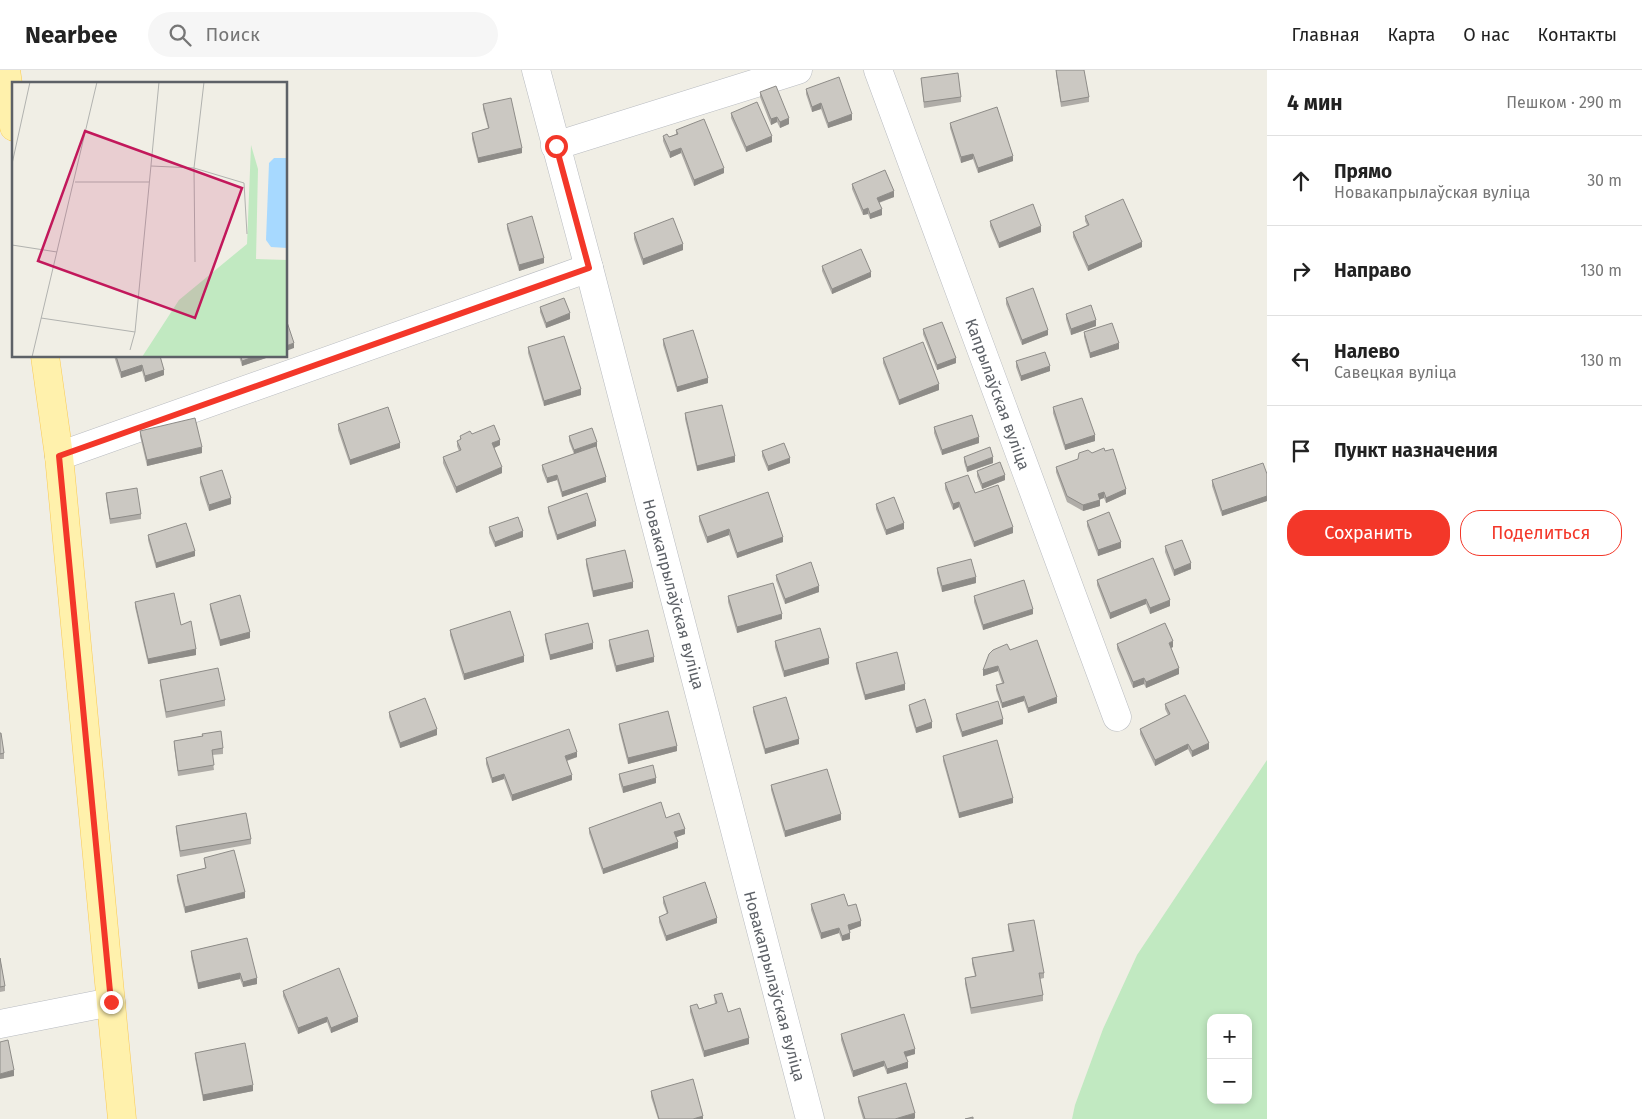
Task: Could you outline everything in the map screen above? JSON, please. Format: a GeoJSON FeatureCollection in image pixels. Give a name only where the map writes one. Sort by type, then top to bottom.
{"type":"FeatureCollection","features":[{"type":"Feature","properties":{"kind":"main road"},"geometry":{"type":"LineString","coordinates":[[6,70],[12,113]]}},
{"type":"Feature","properties":{"kind":"main road"},"geometry":{"type":"LineString","coordinates":[[45,358],[59,456],[122,1119]]}},
{"type":"Feature","properties":{"kind":"street","name":"Новакапрылаўская вуліца"},"geometry":{"type":"LineString","coordinates":[[536,70],[810,1119]]}},
{"type":"Feature","properties":{"kind":"street"},"geometry":{"type":"LineString","coordinates":[[556,146],[798,70]]}},
{"type":"Feature","properties":{"kind":"street","name":"Капрылаўская вуліца"},"geometry":{"type":"LineString","coordinates":[[878,70],[1117,718]]}},
{"type":"Feature","properties":{"kind":"street"},"geometry":{"type":"LineString","coordinates":[[59,456],[589,268]]}},
{"type":"Feature","properties":{"kind":"street"},"geometry":{"type":"LineString","coordinates":[[0,1024],[111,1002]]}},
{"type":"Feature","properties":{"kind":"green space"},"geometry":{"type":"Polygon","coordinates":[[[1267,760],[1267,1119],[1072,1119],[1075,1105],[1103,1029],[1137,955],[1267,760]]]}},
{"type":"Feature","properties":{"kind":"building"},"geometry":{"type":"Polygon","coordinates":[[[1056,70],[1084,70],[1089,97],[1061,102],[1056,70]]]}},
{"type":"Feature","properties":{"kind":"building"},"geometry":{"type":"Polygon","coordinates":[[[958,73],[961,97],[924,102],[921,78],[958,73]]]}},
{"type":"Feature","properties":{"kind":"building"},"geometry":{"type":"Polygon","coordinates":[[[839,77],[852,114],[828,123],[821,103],[812,107],[806,89],[839,77]]]}},
{"type":"Feature","properties":{"kind":"building"},"geometry":{"type":"Polygon","coordinates":[[[776,86],[789,118],[780,122],[777,117],[771,119],[760,92],[776,86]]]}},
{"type":"Feature","properties":{"kind":"building"},"geometry":{"type":"Polygon","coordinates":[[[511,98],[522,148],[478,158],[472,133],[489,128],[483,104],[511,98]]]}},
{"type":"Feature","properties":{"kind":"building"},"geometry":{"type":"Polygon","coordinates":[[[757,102],[772,136],[746,147],[731,113],[757,102]]]}},
{"type":"Feature","properties":{"kind":"building"},"geometry":{"type":"Polygon","coordinates":[[[997,107],[1013,156],[978,168],[973,154],[961,157],[950,123],[997,107]]]}},
{"type":"Feature","properties":{"kind":"building"},"geometry":{"type":"Polygon","coordinates":[[[704,119],[724,168],[694,180],[681,148],[670,152],[663,136],[667,134],[669,137],[678,134],[676,130],[704,119]]]}},
{"type":"Feature","properties":{"kind":"building"},"geometry":{"type":"Polygon","coordinates":[[[885,170],[894,191],[877,198],[882,209],[870,214],[868,208],[863,210],[852,184],[885,170]]]}},
{"type":"Feature","properties":{"kind":"building"},"geometry":{"type":"Polygon","coordinates":[[[1123,199],[1142,242],[1088,266],[1073,232],[1089,225],[1085,216],[1123,199]]]}},
{"type":"Feature","properties":{"kind":"building"},"geometry":{"type":"Polygon","coordinates":[[[1033,204],[1041,226],[999,243],[990,221],[1033,204]]]}},
{"type":"Feature","properties":{"kind":"building"},"geometry":{"type":"Polygon","coordinates":[[[532,216],[544,258],[519,265],[507,224],[532,216]]]}},
{"type":"Feature","properties":{"kind":"building"},"geometry":{"type":"Polygon","coordinates":[[[673,218],[683,244],[643,259],[634,233],[673,218]]]}},
{"type":"Feature","properties":{"kind":"building"},"geometry":{"type":"Polygon","coordinates":[[[861,249],[871,272],[832,289],[822,266],[861,249]]]}},
{"type":"Feature","properties":{"kind":"building"},"geometry":{"type":"Polygon","coordinates":[[[1033,288],[1048,330],[1022,340],[1006,298],[1033,288]]]}},
{"type":"Feature","properties":{"kind":"building"},"geometry":{"type":"Polygon","coordinates":[[[564,298],[570,313],[546,323],[540,307],[564,298]]]}},
{"type":"Feature","properties":{"kind":"building"},"geometry":{"type":"Polygon","coordinates":[[[1091,305],[1096,320],[1071,329],[1066,314],[1091,305]]]}},
{"type":"Feature","properties":{"kind":"building"},"geometry":{"type":"Polygon","coordinates":[[[942,322],[956,358],[937,365],[923,329],[942,322]]]}},
{"type":"Feature","properties":{"kind":"building"},"geometry":{"type":"Polygon","coordinates":[[[1112,323],[1119,343],[1090,353],[1084,332],[1112,323]]]}},
{"type":"Feature","properties":{"kind":"building"},"geometry":{"type":"Polygon","coordinates":[[[288,325],[294,343],[288,345],[288,325]]]}},
{"type":"Feature","properties":{"kind":"building"},"geometry":{"type":"Polygon","coordinates":[[[693,330],[708,378],[677,387],[663,339],[693,330]]]}},
{"type":"Feature","properties":{"kind":"building"},"geometry":{"type":"Polygon","coordinates":[[[564,336],[581,389],[544,401],[528,347],[564,336]]]}},
{"type":"Feature","properties":{"kind":"building"},"geometry":{"type":"Polygon","coordinates":[[[923,342],[939,384],[899,400],[883,358],[923,342]]]}},
{"type":"Feature","properties":{"kind":"building"},"geometry":{"type":"Polygon","coordinates":[[[1045,352],[1050,366],[1021,376],[1016,361],[1045,352]]]}},
{"type":"Feature","properties":{"kind":"building"},"geometry":{"type":"Polygon","coordinates":[[[117,358],[161,358],[164,370],[145,376],[142,365],[121,372],[117,358]]]}},
{"type":"Feature","properties":{"kind":"building"},"geometry":{"type":"Polygon","coordinates":[[[1082,398],[1095,435],[1065,445],[1053,407],[1082,398]]]}},
{"type":"Feature","properties":{"kind":"building"},"geometry":{"type":"Polygon","coordinates":[[[722,405],[735,456],[697,466],[685,413],[722,405]]]}},
{"type":"Feature","properties":{"kind":"building"},"geometry":{"type":"Polygon","coordinates":[[[388,407],[400,443],[350,460],[338,424],[388,407]]]}},
{"type":"Feature","properties":{"kind":"building"},"geometry":{"type":"Polygon","coordinates":[[[972,415],[979,437],[942,450],[934,427],[972,415]]]}},
{"type":"Feature","properties":{"kind":"building"},"geometry":{"type":"Polygon","coordinates":[[[195,418],[202,447],[147,460],[140,431],[195,418]]]}},
{"type":"Feature","properties":{"kind":"building"},"geometry":{"type":"Polygon","coordinates":[[[494,425],[500,440],[492,443],[502,467],[456,487],[443,457],[461,450],[457,441],[461,439],[460,436],[470,431],[472,434],[494,425]]]}},
{"type":"Feature","properties":{"kind":"building"},"geometry":{"type":"Polygon","coordinates":[[[592,428],[597,442],[574,450],[569,436],[592,428]]]}},
{"type":"Feature","properties":{"kind":"building"},"geometry":{"type":"Polygon","coordinates":[[[784,443],[790,458],[768,466],[762,451],[784,443]]]}},
{"type":"Feature","properties":{"kind":"building"},"geometry":{"type":"Polygon","coordinates":[[[596,446],[606,477],[562,492],[557,475],[547,478],[542,465],[596,446]]]}},
{"type":"Feature","properties":{"kind":"building"},"geometry":{"type":"Polygon","coordinates":[[[990,447],[993,457],[967,467],[964,457],[990,447]]]}},
{"type":"Feature","properties":{"kind":"building"},"geometry":{"type":"Polygon","coordinates":[[[1104,448],[1105,451],[1113,449],[1126,489],[1106,498],[1104,492],[1098,494],[1100,500],[1083,505],[1067,496],[1056,467],[1078,459],[1079,453],[1088,450],[1092,453],[1104,448]]]}},
{"type":"Feature","properties":{"kind":"building"},"geometry":{"type":"Polygon","coordinates":[[[1000,462],[1005,475],[982,484],[977,471],[1000,462]]]}},
{"type":"Feature","properties":{"kind":"building"},"geometry":{"type":"Polygon","coordinates":[[[1263,463],[1267,474],[1267,496],[1222,511],[1212,480],[1263,463]]]}},
{"type":"Feature","properties":{"kind":"building"},"geometry":{"type":"Polygon","coordinates":[[[222,470],[231,498],[209,505],[200,477],[222,470]]]}},
{"type":"Feature","properties":{"kind":"building"},"geometry":{"type":"Polygon","coordinates":[[[968,475],[975,493],[998,485],[1013,527],[974,542],[959,502],[953,504],[945,483],[968,475]]]}},
{"type":"Feature","properties":{"kind":"building"},"geometry":{"type":"Polygon","coordinates":[[[137,488],[141,514],[110,519],[106,493],[137,488]]]}},
{"type":"Feature","properties":{"kind":"building"},"geometry":{"type":"Polygon","coordinates":[[[768,492],[783,537],[737,553],[729,529],[707,537],[699,516],[768,492]]]}},
{"type":"Feature","properties":{"kind":"building"},"geometry":{"type":"Polygon","coordinates":[[[587,493],[596,521],[557,535],[548,507],[587,493]]]}},
{"type":"Feature","properties":{"kind":"building"},"geometry":{"type":"Polygon","coordinates":[[[894,497],[904,523],[886,530],[876,504],[894,497]]]}},
{"type":"Feature","properties":{"kind":"building"},"geometry":{"type":"Polygon","coordinates":[[[1109,512],[1121,542],[1098,550],[1087,521],[1109,512]]]}},
{"type":"Feature","properties":{"kind":"building"},"geometry":{"type":"Polygon","coordinates":[[[518,517],[523,531],[495,542],[489,527],[518,517]]]}},
{"type":"Feature","properties":{"kind":"building"},"geometry":{"type":"Polygon","coordinates":[[[186,523],[195,551],[156,563],[148,535],[186,523]]]}},
{"type":"Feature","properties":{"kind":"building"},"geometry":{"type":"Polygon","coordinates":[[[1182,540],[1191,563],[1174,570],[1165,546],[1182,540]]]}},
{"type":"Feature","properties":{"kind":"building"},"geometry":{"type":"Polygon","coordinates":[[[625,550],[633,582],[593,591],[586,559],[625,550]]]}},
{"type":"Feature","properties":{"kind":"building"},"geometry":{"type":"Polygon","coordinates":[[[1153,558],[1170,600],[1150,608],[1146,599],[1110,613],[1097,580],[1153,558]]]}},
{"type":"Feature","properties":{"kind":"building"},"geometry":{"type":"Polygon","coordinates":[[[971,559],[976,577],[942,586],[937,568],[971,559]]]}},
{"type":"Feature","properties":{"kind":"building"},"geometry":{"type":"Polygon","coordinates":[[[811,562],[819,586],[785,599],[776,575],[811,562]]]}},
{"type":"Feature","properties":{"kind":"building"},"geometry":{"type":"Polygon","coordinates":[[[1024,580],[1033,609],[983,625],[974,596],[1024,580]]]}},
{"type":"Feature","properties":{"kind":"building"},"geometry":{"type":"Polygon","coordinates":[[[773,583],[782,614],[737,627],[728,596],[773,583]]]}},
{"type":"Feature","properties":{"kind":"building"},"geometry":{"type":"Polygon","coordinates":[[[174,593],[181,625],[191,621],[196,649],[148,659],[135,602],[174,593]]]}},
{"type":"Feature","properties":{"kind":"building"},"geometry":{"type":"Polygon","coordinates":[[[240,595],[250,632],[220,640],[210,604],[240,595]]]}},
{"type":"Feature","properties":{"kind":"building"},"geometry":{"type":"Polygon","coordinates":[[[510,611],[524,656],[464,674],[450,630],[510,611]]]}},
{"type":"Feature","properties":{"kind":"building"},"geometry":{"type":"Polygon","coordinates":[[[588,623],[593,643],[550,655],[545,634],[588,623]]]}},
{"type":"Feature","properties":{"kind":"building"},"geometry":{"type":"Polygon","coordinates":[[[1165,623],[1173,641],[1169,643],[1179,668],[1146,682],[1144,678],[1133,682],[1117,644],[1165,623]]]}},
{"type":"Feature","properties":{"kind":"building"},"geometry":{"type":"Polygon","coordinates":[[[820,628],[829,658],[784,671],[775,641],[820,628]]]}},
{"type":"Feature","properties":{"kind":"building"},"geometry":{"type":"Polygon","coordinates":[[[648,630],[654,657],[616,666],[609,640],[648,630]]]}},
{"type":"Feature","properties":{"kind":"building"},"geometry":{"type":"Polygon","coordinates":[[[1037,640],[1057,697],[1028,708],[1024,696],[1002,703],[996,685],[1004,683],[998,666],[983,670],[989,654],[993,650],[1007,644],[1010,650],[1037,640]]]}},
{"type":"Feature","properties":{"kind":"building"},"geometry":{"type":"Polygon","coordinates":[[[897,652],[905,684],[865,695],[856,663],[897,652]]]}},
{"type":"Feature","properties":{"kind":"building"},"geometry":{"type":"Polygon","coordinates":[[[218,668],[225,700],[166,712],[160,680],[218,668]]]}},
{"type":"Feature","properties":{"kind":"building"},"geometry":{"type":"Polygon","coordinates":[[[1185,695],[1209,743],[1192,751],[1188,744],[1155,760],[1140,729],[1170,714],[1165,704],[1185,695]]]}},
{"type":"Feature","properties":{"kind":"building"},"geometry":{"type":"Polygon","coordinates":[[[786,697],[799,739],[765,749],[753,707],[786,697]]]}},
{"type":"Feature","properties":{"kind":"building"},"geometry":{"type":"Polygon","coordinates":[[[425,698],[437,729],[400,743],[389,712],[425,698]]]}},
{"type":"Feature","properties":{"kind":"building"},"geometry":{"type":"Polygon","coordinates":[[[925,699],[932,722],[916,728],[909,705],[925,699]]]}},
{"type":"Feature","properties":{"kind":"building"},"geometry":{"type":"Polygon","coordinates":[[[998,701],[1003,719],[962,732],[956,714],[998,701]]]}},
{"type":"Feature","properties":{"kind":"building"},"geometry":{"type":"Polygon","coordinates":[[[668,711],[677,746],[628,758],[619,724],[668,711]]]}},
{"type":"Feature","properties":{"kind":"building"},"geometry":{"type":"Polygon","coordinates":[[[569,729],[577,752],[565,756],[572,775],[512,795],[504,774],[492,778],[486,758],[569,729]]]}},
{"type":"Feature","properties":{"kind":"building"},"geometry":{"type":"Polygon","coordinates":[[[221,731],[223,748],[212,750],[214,765],[178,771],[174,741],[221,731]]]}},
{"type":"Feature","properties":{"kind":"building"},"geometry":{"type":"Polygon","coordinates":[[[0,733],[4,753],[0,754],[0,733]]]}},
{"type":"Feature","properties":{"kind":"building"},"geometry":{"type":"Polygon","coordinates":[[[997,740],[1013,798],[959,813],[943,756],[997,740]]]}},
{"type":"Feature","properties":{"kind":"building"},"geometry":{"type":"Polygon","coordinates":[[[653,765],[656,778],[623,787],[619,774],[653,765]]]}},
{"type":"Feature","properties":{"kind":"building"},"geometry":{"type":"Polygon","coordinates":[[[827,769],[841,814],[785,831],[771,785],[827,769]]]}},
{"type":"Feature","properties":{"kind":"building"},"geometry":{"type":"Polygon","coordinates":[[[661,802],[666,818],[679,813],[685,829],[674,832],[678,842],[603,869],[589,828],[661,802]]]}},
{"type":"Feature","properties":{"kind":"building"},"geometry":{"type":"Polygon","coordinates":[[[246,813],[251,839],[180,851],[176,826],[246,813]]]}},
{"type":"Feature","properties":{"kind":"building"},"geometry":{"type":"Polygon","coordinates":[[[234,850],[245,892],[185,907],[177,875],[206,868],[204,858],[234,850]]]}},
{"type":"Feature","properties":{"kind":"building"},"geometry":{"type":"Polygon","coordinates":[[[705,882],[717,918],[666,936],[659,917],[668,913],[663,897],[705,882]]]}},
{"type":"Feature","properties":{"kind":"building"},"geometry":{"type":"Polygon","coordinates":[[[844,894],[848,906],[856,904],[861,921],[848,925],[850,933],[842,936],[839,928],[821,933],[811,904],[844,894]]]}},
{"type":"Feature","properties":{"kind":"building"},"geometry":{"type":"Polygon","coordinates":[[[1034,920],[1044,973],[1039,973],[1043,995],[971,1008],[965,978],[976,976],[972,958],[1014,951],[1008,924],[1034,920]]]}},
{"type":"Feature","properties":{"kind":"building"},"geometry":{"type":"Polygon","coordinates":[[[247,938],[257,978],[243,982],[240,973],[198,983],[191,951],[247,938]]]}},
{"type":"Feature","properties":{"kind":"building"},"geometry":{"type":"Polygon","coordinates":[[[0,958],[5,986],[0,987],[0,958]]]}},
{"type":"Feature","properties":{"kind":"building"},"geometry":{"type":"Polygon","coordinates":[[[339,968],[358,1017],[331,1028],[327,1017],[298,1028],[283,991],[339,968]]]}},
{"type":"Feature","properties":{"kind":"building"},"geometry":{"type":"Polygon","coordinates":[[[722,993],[728,1012],[740,1008],[749,1038],[704,1051],[690,1006],[697,1004],[699,1009],[717,1003],[714,995],[722,993]]]}},
{"type":"Feature","properties":{"kind":"building"},"geometry":{"type":"Polygon","coordinates":[[[904,1014],[915,1049],[904,1052],[908,1062],[887,1069],[884,1061],[853,1071],[841,1034],[904,1014]]]}},
{"type":"Feature","properties":{"kind":"building"},"geometry":{"type":"Polygon","coordinates":[[[8,1040],[14,1070],[0,1074],[0,1042],[8,1040]]]}},
{"type":"Feature","properties":{"kind":"building"},"geometry":{"type":"Polygon","coordinates":[[[245,1043],[253,1085],[203,1095],[195,1053],[245,1043]]]}},
{"type":"Feature","properties":{"kind":"building"},"geometry":{"type":"Polygon","coordinates":[[[693,1079],[703,1116],[693,1119],[659,1119],[651,1091],[693,1079]]]}},
{"type":"Feature","properties":{"kind":"building"},"geometry":{"type":"Polygon","coordinates":[[[906,1083],[915,1113],[895,1119],[865,1119],[858,1097],[906,1083]]]}},
{"type":"Feature","properties":{"kind":"route"},"geometry":{"type":"LineString","coordinates":[[111,1002],[59,456],[589,268],[556,146]]}}]}
